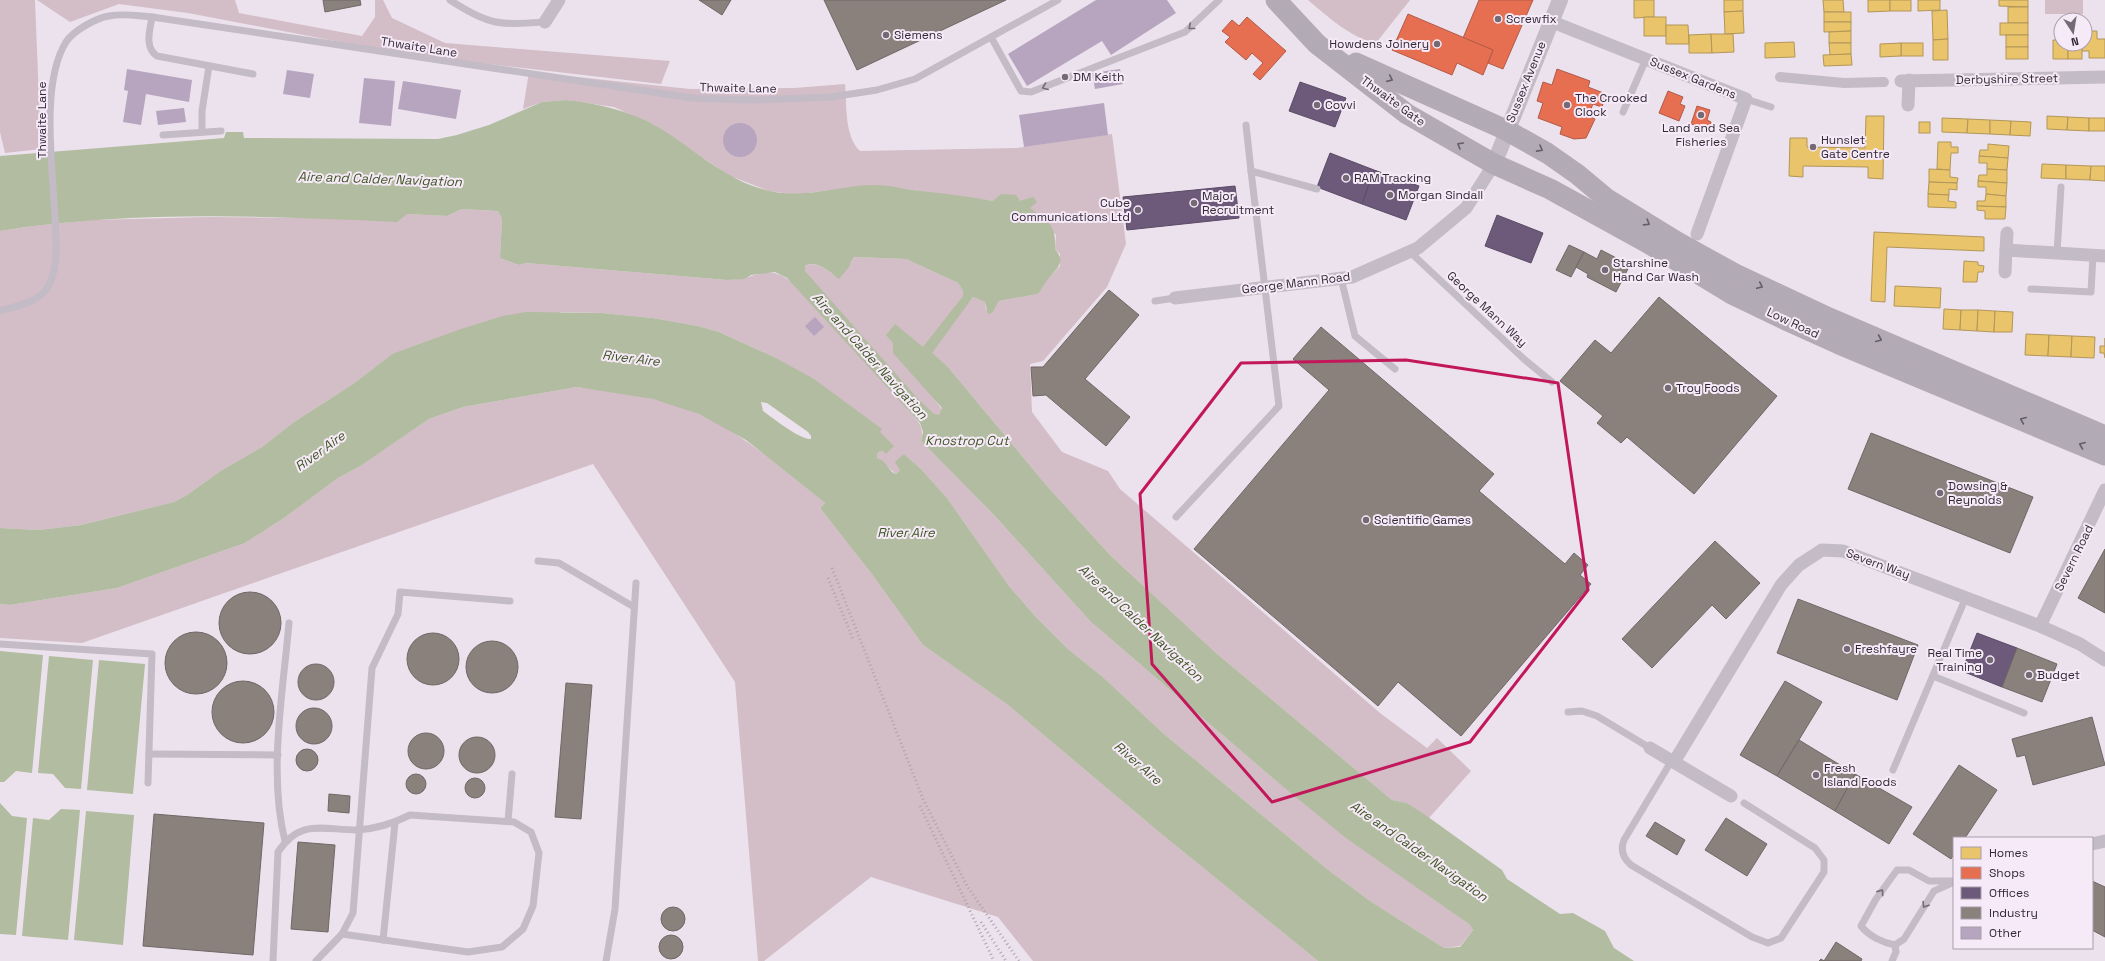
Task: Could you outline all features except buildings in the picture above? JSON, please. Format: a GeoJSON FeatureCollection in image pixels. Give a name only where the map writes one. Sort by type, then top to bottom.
{"type":"FeatureCollection","features":[{"type":"Feature","properties":{"kind":"main road","name":"Thwaite Gate"},"geometry":{"type":"LineString","coordinates":[[1276,0],[1318,44],[1407,114],[1494,164]]}},
{"type":"Feature","properties":{"kind":"main road","name":"Thwaite Gate"},"geometry":{"type":"LineString","coordinates":[[1318,44],[1375,72],[1506,130]]}},
{"type":"Feature","properties":{"kind":"main road"},"geometry":{"type":"LineString","coordinates":[[1506,130],[1512,146],[1521,154],[1567,180],[1595,214]]}},
{"type":"Feature","properties":{"kind":"main road","name":"Low Road"},"geometry":{"type":"LineString","coordinates":[[1506,130],[1553,157],[1613,202],[1677,242],[1735,274],[1829,318],[2098,433]]}},
{"type":"Feature","properties":{"kind":"main road","name":"Low Road"},"geometry":{"type":"LineString","coordinates":[[1494,164],[1550,189],[1648,243],[1732,294],[1788,321],[1839,344],[2105,455]]}},
{"type":"Feature","properties":{"kind":"street"},"geometry":{"type":"LineString","coordinates":[[545,22],[559,0]]}},
{"type":"Feature","properties":{"kind":"street","name":"Sussex Avenue"},"geometry":{"type":"LineString","coordinates":[[1494,164],[1550,20],[1560,0]]}},
{"type":"Feature","properties":{"kind":"street","name":"Sussex Gardens"},"geometry":{"type":"LineString","coordinates":[[1550,20],[1746,99],[1697,234]]}},
{"type":"Feature","properties":{"kind":"street"},"geometry":{"type":"LineString","coordinates":[[1780,77],[1844,83],[1884,82]]}},
{"type":"Feature","properties":{"kind":"street","name":"Derbyshire Street"},"geometry":{"type":"LineString","coordinates":[[1908,104],[1905,80],[2105,77]]}},
{"type":"Feature","properties":{"kind":"street","name":"George Mann Road"},"geometry":{"type":"LineString","coordinates":[[1175,298],[1352,277],[1418,248],[1466,208],[1494,164]]}},
{"type":"Feature","properties":{"kind":"street"},"geometry":{"type":"LineString","coordinates":[[2005,272],[2007,233]]}},
{"type":"Feature","properties":{"kind":"street"},"geometry":{"type":"LineString","coordinates":[[2006,250],[2099,255]]}},
{"type":"Feature","properties":{"kind":"street"},"geometry":{"type":"LineString","coordinates":[[2098,433],[2105,446]]}},
{"type":"Feature","properties":{"kind":"street","name":"Severn Road"},"geometry":{"type":"LineString","coordinates":[[2040,626],[2105,490]]}},
{"type":"Feature","properties":{"kind":"street","name":"Severn Way"},"geometry":{"type":"LineString","coordinates":[[1673,761],[1781,585],[1800,565],[1822,550],[1843,550],[1966,597],[2040,626],[2080,644],[2105,660]]}},
{"type":"Feature","properties":{"kind":"street"},"geometry":{"type":"LineString","coordinates":[[1650,748],[1731,796]]}},
{"type":"Feature","properties":{"kind":"street"},"geometry":{"type":"LineString","coordinates":[[2093,844],[2105,841]]}},
{"type":"Feature","properties":{"kind":"lane"},"geometry":{"type":"LineString","coordinates":[[450,0],[485,21],[506,24],[545,22]]}},
{"type":"Feature","properties":{"kind":"lane","name":"Thwaite Lane"},"geometry":{"type":"LineString","coordinates":[[0,311],[37,298],[47,287],[55,267],[56,235],[50,94],[54,68],[66,41],[87,24],[108,16],[152,18],[693,98],[754,100],[831,97],[877,90],[915,79],[1058,0]]}},
{"type":"Feature","properties":{"kind":"lane"},"geometry":{"type":"LineString","coordinates":[[991,37],[1022,91],[1031,92],[1185,32],[1218,0]]}},
{"type":"Feature","properties":{"kind":"lane"},"geometry":{"type":"LineString","coordinates":[[152,18],[149,44],[152,53],[157,56],[253,74]]}},
{"type":"Feature","properties":{"kind":"lane"},"geometry":{"type":"LineString","coordinates":[[1623,112],[1646,59]]}},
{"type":"Feature","properties":{"kind":"lane"},"geometry":{"type":"LineString","coordinates":[[202,132],[202,111],[209,66]]}},
{"type":"Feature","properties":{"kind":"lane"},"geometry":{"type":"LineString","coordinates":[[1746,99],[1771,107]]}},
{"type":"Feature","properties":{"kind":"lane"},"geometry":{"type":"LineString","coordinates":[[1176,517],[1279,406],[1250,171],[1246,126]]}},
{"type":"Feature","properties":{"kind":"lane"},"geometry":{"type":"LineString","coordinates":[[163,135],[221,132]]}},
{"type":"Feature","properties":{"kind":"lane"},"geometry":{"type":"LineString","coordinates":[[1250,171],[1317,189]]}},
{"type":"Feature","properties":{"kind":"lane"},"geometry":{"type":"LineString","coordinates":[[2057,253],[2062,187]]}},
{"type":"Feature","properties":{"kind":"lane","name":"George Mann Way"},"geometry":{"type":"LineString","coordinates":[[1409,251],[1525,360],[1552,382]]}},
{"type":"Feature","properties":{"kind":"lane"},"geometry":{"type":"LineString","coordinates":[[2031,289],[2091,292],[2099,255]]}},
{"type":"Feature","properties":{"kind":"lane"},"geometry":{"type":"LineString","coordinates":[[1341,278],[1354,336],[1395,369]]}},
{"type":"Feature","properties":{"kind":"lane"},"geometry":{"type":"LineString","coordinates":[[1154,300],[1175,298]]}},
{"type":"Feature","properties":{"kind":"lane"},"geometry":{"type":"LineString","coordinates":[[538,561],[558,563],[634,607]]}},
{"type":"Feature","properties":{"kind":"lane"},"geometry":{"type":"LineString","coordinates":[[606,961],[615,909],[636,583]]}},
{"type":"Feature","properties":{"kind":"lane"},"geometry":{"type":"LineString","coordinates":[[316,961],[342,934],[353,913],[358,830],[372,668],[398,614],[400,592],[510,601]]}},
{"type":"Feature","properties":{"kind":"lane"},"geometry":{"type":"LineString","coordinates":[[1893,770],[1966,597]]}},
{"type":"Feature","properties":{"kind":"lane"},"geometry":{"type":"LineString","coordinates":[[285,841],[280,822],[278,755],[289,623]]}},
{"type":"Feature","properties":{"kind":"lane"},"geometry":{"type":"LineString","coordinates":[[0,644],[152,654],[148,783]]}},
{"type":"Feature","properties":{"kind":"lane"},"geometry":{"type":"LineString","coordinates":[[1933,676],[2024,713]]}},
{"type":"Feature","properties":{"kind":"lane"},"geometry":{"type":"LineString","coordinates":[[1568,712],[1582,711],[1597,716],[1650,748]]}},
{"type":"Feature","properties":{"kind":"lane"},"geometry":{"type":"LineString","coordinates":[[149,754],[278,755]]}},
{"type":"Feature","properties":{"kind":"lane"},"geometry":{"type":"LineString","coordinates":[[1673,761],[1624,840],[1622,849],[1624,858],[1631,865],[1752,937],[1768,943],[1781,938],[1824,872],[1824,860],[1815,848],[1744,803]]}},
{"type":"Feature","properties":{"kind":"lane"},"geometry":{"type":"LineString","coordinates":[[508,821],[512,774]]}},
{"type":"Feature","properties":{"kind":"lane"},"geometry":{"type":"LineString","coordinates":[[273,961],[278,852],[285,841],[295,833],[308,828],[358,830],[395,823],[410,815],[508,821],[514,822],[531,832],[539,853],[533,906],[523,929],[502,947],[468,952],[342,934]]}},
{"type":"Feature","properties":{"kind":"lane"},"geometry":{"type":"LineString","coordinates":[[383,940],[395,823]]}},
{"type":"Feature","properties":{"kind":"lane"},"geometry":{"type":"LineString","coordinates":[[1953,881],[1929,881],[1909,870],[1897,870],[1876,899],[1861,926],[1866,932],[1887,944],[1895,945],[1904,939],[1934,891],[1953,882]]}},
{"type":"Feature","properties":{"kind":"lane"},"geometry":{"type":"LineString","coordinates":[[1892,961],[1896,952],[1895,945]]}},
{"type":"Feature","properties":{"kind":"highlighted area"},"geometry":{"type":"Polygon","coordinates":[[[1406,360],[1558,383],[1588,590],[1470,742],[1272,802],[1152,664],[1140,494],[1241,363],[1406,360]]]}},
{"type":"Feature","properties":{"kind":"shaded area"},"geometry":{"type":"Polygon","coordinates":[[[0,0],[35,0],[41,149],[5,153],[0,132],[0,0]]]}},
{"type":"Feature","properties":{"kind":"shaded area"},"geometry":{"type":"Polygon","coordinates":[[[37,0],[235,0],[239,13],[362,36],[375,17],[375,0],[383,0],[392,18],[445,43],[670,61],[661,84],[403,54],[188,13],[119,4],[70,22],[37,0]]]}},
{"type":"Feature","properties":{"kind":"shaded area"},"geometry":{"type":"Polygon","coordinates":[[[1308,0],[1410,0],[1376,43],[1367,41],[1349,32],[1308,0]]]}},
{"type":"Feature","properties":{"kind":"shaded area"},"geometry":{"type":"Polygon","coordinates":[[[2045,0],[2083,0],[2083,12],[2053,12],[2053,14],[2045,14],[2045,0]]]}},
{"type":"Feature","properties":{"kind":"shaded area"},"geometry":{"type":"Polygon","coordinates":[[[529,72],[690,89],[794,88],[845,84],[847,119],[851,137],[860,151],[1017,148],[1112,134],[1126,244],[1107,287],[1043,361],[1030,364],[1032,412],[1062,452],[1108,471],[1120,489],[1380,713],[1427,748],[1437,738],[1471,771],[1429,818],[1407,803],[1392,800],[1216,653],[1110,555],[1047,486],[948,367],[916,342],[893,343],[943,411],[936,416],[907,409],[921,427],[921,441],[994,515],[1091,622],[1275,780],[1469,924],[1473,930],[1460,946],[1444,948],[1370,901],[1327,869],[1164,734],[1104,678],[1068,649],[1035,616],[1009,586],[947,498],[921,469],[904,454],[900,470],[896,474],[877,458],[878,452],[883,451],[880,432],[881,429],[774,357],[719,332],[698,326],[653,318],[602,313],[562,312],[392,354],[353,384],[294,422],[262,447],[222,470],[187,495],[174,502],[81,525],[39,530],[0,528],[0,231],[91,220],[208,217],[296,218],[407,214],[447,216],[462,209],[498,211],[502,219],[500,258],[519,265],[526,263],[727,280],[773,273],[790,281],[802,291],[813,282],[805,271],[805,266],[809,264],[821,266],[835,276],[854,257],[906,259],[958,283],[963,291],[963,296],[958,303],[965,307],[973,297],[985,302],[986,309],[992,312],[999,301],[1038,294],[1048,279],[1060,266],[1060,254],[1055,249],[1056,235],[1020,201],[993,201],[875,185],[791,194],[769,191],[730,176],[656,126],[614,107],[566,100],[542,102],[523,109],[529,72]]]}},
{"type":"Feature","properties":{"kind":"shaded area"},"geometry":{"type":"Polygon","coordinates":[[[577,387],[639,396],[684,408],[699,414],[733,432],[765,455],[825,503],[820,508],[871,573],[923,645],[1008,705],[1159,832],[1318,961],[1033,961],[998,917],[871,877],[764,961],[758,961],[735,682],[593,464],[82,643],[0,638],[0,604],[10,605],[117,588],[245,543],[284,518],[338,478],[362,465],[429,419],[463,407],[577,387]]]}},
{"type":"Feature","properties":{"kind":"water"},"geometry":{"type":"Polygon","coordinates":[[[566,100],[602,106],[636,116],[658,127],[725,173],[754,187],[770,191],[783,193],[810,193],[876,185],[993,201],[1001,194],[1016,195],[1020,201],[1033,197],[1037,202],[1030,208],[1047,221],[1053,229],[1055,249],[1060,257],[1060,264],[1038,294],[999,301],[992,313],[988,314],[985,302],[973,297],[932,353],[948,367],[1047,486],[1110,555],[1216,653],[1392,800],[1407,803],[1424,814],[1502,870],[1507,879],[1560,914],[1573,913],[1605,931],[1614,948],[1634,961],[1318,961],[1159,832],[1008,705],[923,645],[871,573],[820,508],[825,503],[746,440],[699,414],[653,399],[577,387],[463,407],[429,419],[362,465],[338,478],[284,518],[245,543],[117,588],[10,605],[0,604],[0,528],[39,530],[81,525],[174,502],[187,495],[222,470],[262,447],[294,422],[353,384],[392,354],[461,329],[503,316],[526,312],[602,313],[653,318],[698,326],[719,332],[774,357],[814,379],[882,429],[880,432],[894,446],[886,454],[883,451],[878,452],[877,458],[883,461],[892,472],[896,474],[900,470],[895,462],[904,454],[921,469],[947,498],[1009,586],[1035,616],[1068,649],[1104,678],[1164,734],[1327,869],[1370,901],[1444,948],[1460,947],[1473,930],[1469,924],[1346,838],[1275,780],[1091,622],[994,515],[921,441],[923,432],[920,423],[787,278],[775,272],[751,275],[744,279],[727,280],[526,263],[519,265],[500,258],[502,219],[498,211],[462,209],[447,216],[407,214],[397,222],[298,218],[198,216],[148,217],[49,224],[0,231],[0,156],[224,138],[226,132],[243,132],[244,138],[438,139],[489,125],[542,102],[566,100]],[[854,257],[849,267],[839,279],[819,265],[810,264],[805,266],[805,271],[918,399],[934,414],[939,415],[942,408],[893,353],[893,343],[886,335],[895,324],[923,347],[963,296],[963,291],[958,283],[906,259],[854,257]],[[761,402],[763,411],[800,436],[811,439],[808,432],[767,403],[761,402]]]}},
{"type":"Feature","properties":{"kind":"water"},"geometry":{"type":"Polygon","coordinates":[[[0,651],[43,655],[32,773],[16,771],[4,782],[0,782],[0,651]]]}},
{"type":"Feature","properties":{"kind":"water"},"geometry":{"type":"Polygon","coordinates":[[[49,656],[93,660],[81,789],[65,788],[53,774],[38,773],[49,656]]]}},
{"type":"Feature","properties":{"kind":"water"},"geometry":{"type":"Polygon","coordinates":[[[99,660],[145,664],[133,794],[87,790],[99,660]]]}},
{"type":"Feature","properties":{"kind":"water"},"geometry":{"type":"Polygon","coordinates":[[[0,803],[12,816],[27,818],[16,935],[0,934],[0,803]]]}},
{"type":"Feature","properties":{"kind":"water"},"geometry":{"type":"Polygon","coordinates":[[[61,809],[80,810],[68,940],[22,936],[33,818],[49,820],[61,809]]]}},
{"type":"Feature","properties":{"kind":"water"},"geometry":{"type":"Polygon","coordinates":[[[86,811],[134,815],[123,945],[74,940],[86,811]]]}},
{"type":"Feature","properties":{"kind":"railway"},"geometry":{"type":"LineString","coordinates":[[832,568],[923,799],[967,886],[1019,961]]}},
{"type":"Feature","properties":{"kind":"railway"},"geometry":{"type":"LineString","coordinates":[[828,578],[853,639]]}},
{"type":"Feature","properties":{"kind":"railway"},"geometry":{"type":"LineString","coordinates":[[920,806],[994,961]]}},
{"type":"Feature","properties":{"kind":"railway"},"geometry":{"type":"LineString","coordinates":[[981,922],[1006,961]]}},
{"type":"Feature","properties":{"kind":"place","name":"Screwfix"},"geometry":{"type":"Point","coordinates":[1498,19]}},
{"type":"Feature","properties":{"kind":"place","name":"Siemens"},"geometry":{"type":"Point","coordinates":[886,35]}},
{"type":"Feature","properties":{"kind":"place","name":"Howdens Joinery"},"geometry":{"type":"Point","coordinates":[1437,44]}},
{"type":"Feature","properties":{"kind":"place","name":"DM Keith"},"geometry":{"type":"Point","coordinates":[1065,77]}},
{"type":"Feature","properties":{"kind":"place","name":"Covvi"},"geometry":{"type":"Point","coordinates":[1317,105]}},
{"type":"Feature","properties":{"kind":"place","name":"The Crooked Clock"},"geometry":{"type":"Point","coordinates":[1567,105]}},
{"type":"Feature","properties":{"kind":"place","name":"Land and Sea Fisheries"},"geometry":{"type":"Point","coordinates":[1701,115]}},
{"type":"Feature","properties":{"kind":"place","name":"Hunslet Gate Centre"},"geometry":{"type":"Point","coordinates":[1813,147]}},
{"type":"Feature","properties":{"kind":"place","name":"RAM Tracking"},"geometry":{"type":"Point","coordinates":[1346,178]}},
{"type":"Feature","properties":{"kind":"place","name":"Morgan Sindall"},"geometry":{"type":"Point","coordinates":[1390,195]}},
{"type":"Feature","properties":{"kind":"place","name":"Major Recruitment"},"geometry":{"type":"Point","coordinates":[1194,203]}},
{"type":"Feature","properties":{"kind":"place","name":"Cube Communications Ltd"},"geometry":{"type":"Point","coordinates":[1138,210]}},
{"type":"Feature","properties":{"kind":"place","name":"Starshine Hand Car Wash"},"geometry":{"type":"Point","coordinates":[1605,270]}},
{"type":"Feature","properties":{"kind":"place","name":"Troy Foods"},"geometry":{"type":"Point","coordinates":[1668,388]}},
{"type":"Feature","properties":{"kind":"place","name":"Dowsing & Reynolds"},"geometry":{"type":"Point","coordinates":[1940,493]}},
{"type":"Feature","properties":{"kind":"place","name":"Scientific Games"},"geometry":{"type":"Point","coordinates":[1366,520]}},
{"type":"Feature","properties":{"kind":"place","name":"Freshfayre"},"geometry":{"type":"Point","coordinates":[1847,649]}},
{"type":"Feature","properties":{"kind":"place","name":"Real Time Training"},"geometry":{"type":"Point","coordinates":[1990,660]}},
{"type":"Feature","properties":{"kind":"place","name":"Budget"},"geometry":{"type":"Point","coordinates":[2029,675]}},
{"type":"Feature","properties":{"kind":"place","name":"Fresh Island Foods"},"geometry":{"type":"Point","coordinates":[1816,775]}},
{"type":"Feature","properties":{"kind":"water label","name":"Aire and Calder Navigation"},"geometry":{"type":"Point","coordinates":[380,179]}},
{"type":"Feature","properties":{"kind":"water label","name":"Aire and Calder Navigation"},"geometry":{"type":"Point","coordinates":[870,356]}},
{"type":"Feature","properties":{"kind":"water label","name":"River Aire"},"geometry":{"type":"Point","coordinates":[631,358]}},
{"type":"Feature","properties":{"kind":"water label","name":"Knostrop Cut"},"geometry":{"type":"Point","coordinates":[967,440]}},
{"type":"Feature","properties":{"kind":"water label","name":"River Aire"},"geometry":{"type":"Point","coordinates":[320,451]}},
{"type":"Feature","properties":{"kind":"water label","name":"River Aire"},"geometry":{"type":"Point","coordinates":[906,532]}},
{"type":"Feature","properties":{"kind":"water label","name":"Aire and Calder Navigation"},"geometry":{"type":"Point","coordinates":[1141,623]}},
{"type":"Feature","properties":{"kind":"water label","name":"River Aire"},"geometry":{"type":"Point","coordinates":[1138,763]}},
{"type":"Feature","properties":{"kind":"water label","name":"Aire and Calder Navigation"},"geometry":{"type":"Point","coordinates":[1419,851]}}]}
